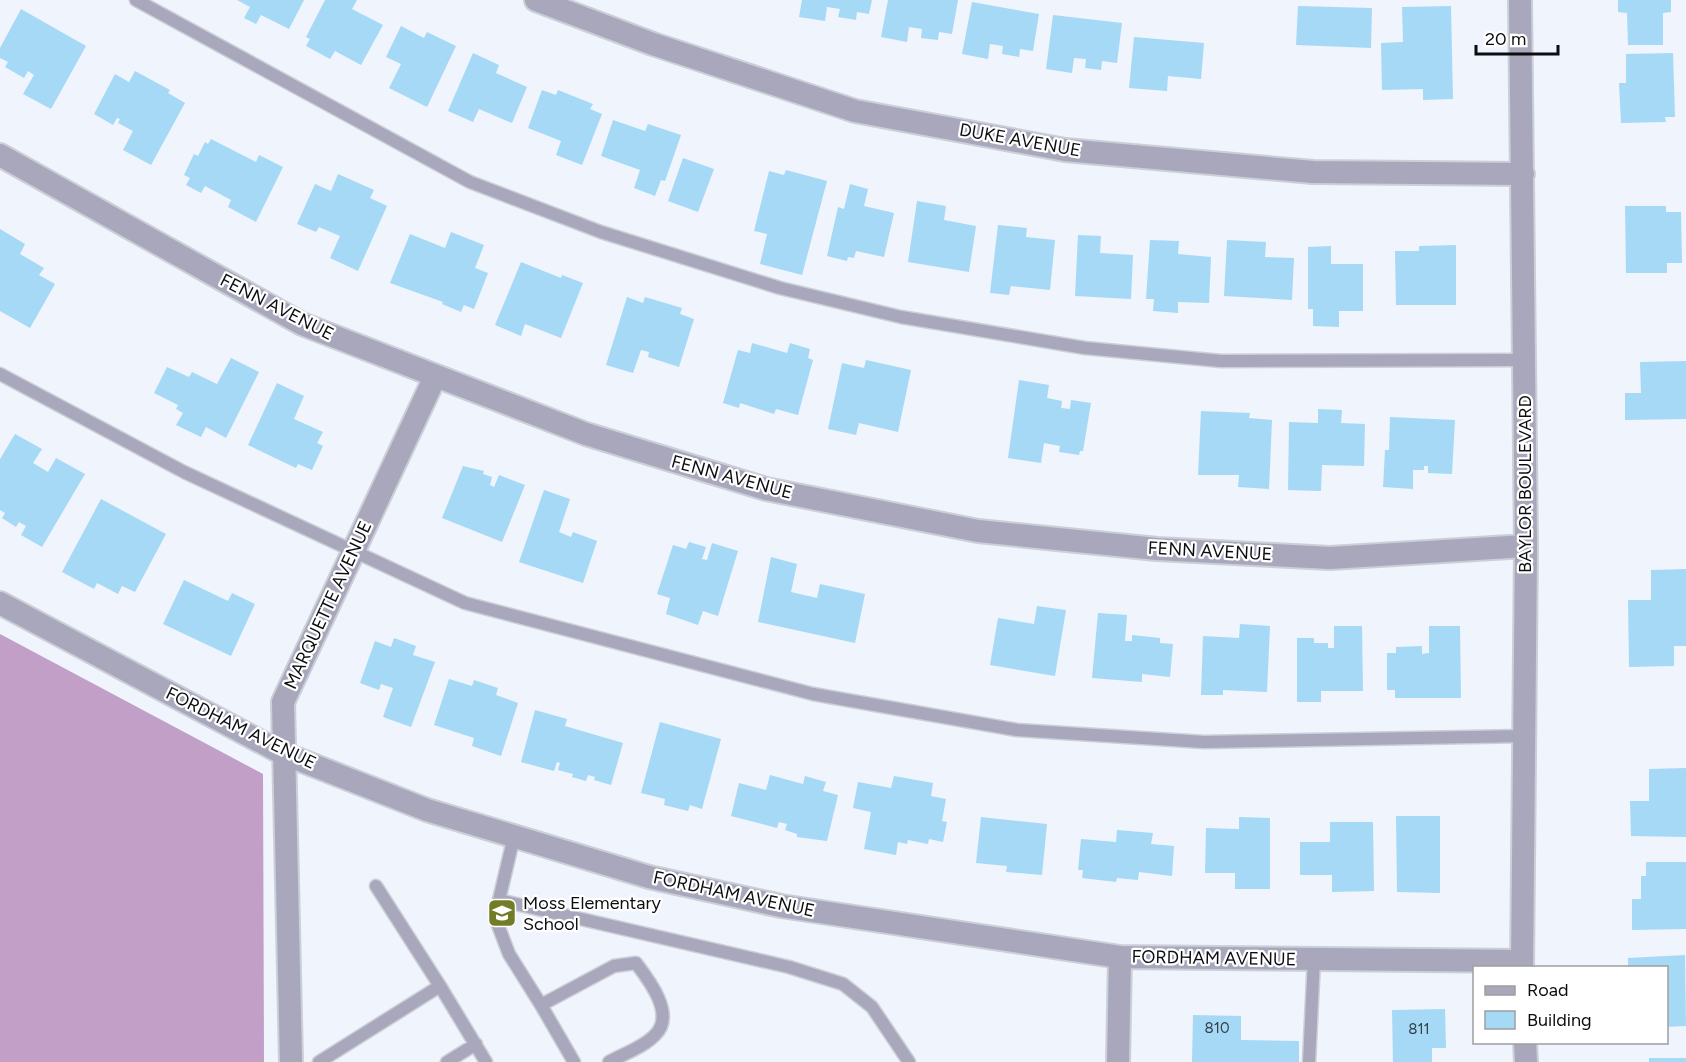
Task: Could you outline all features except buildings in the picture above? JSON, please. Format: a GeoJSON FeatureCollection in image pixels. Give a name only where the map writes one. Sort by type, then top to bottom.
{"type":"FeatureCollection","features":[{"type":"Feature","properties":{"kind":"street","name":"DUKE AVENUE"},"geometry":{"type":"LineString","coordinates":[[536,0],[653,44],[855,111],[1065,150],[1313,172],[1522,174]]}},
{"type":"Feature","properties":{"kind":"street","name":"BAYLOR BOULEVARD"},"geometry":{"type":"LineString","coordinates":[[1520,0],[1526,546],[1522,964]]}},
{"type":"Feature","properties":{"kind":"street","name":"FENN AVENUE"},"geometry":{"type":"LineString","coordinates":[[0,155],[302,324],[586,435],[766,489],[978,531],[1157,549],[1330,558],[1526,546]]}},
{"type":"Feature","properties":{"kind":"street","name":"MARQUETTE AVENUE"},"geometry":{"type":"LineString","coordinates":[[291,1062],[282,753],[283,702],[435,377]]}},
{"type":"Feature","properties":{"kind":"street","name":"FORDHAM AVENUE"},"geometry":{"type":"LineString","coordinates":[[0,603],[282,753],[427,810],[649,877],[781,906],[1120,957],[1522,964]]}},
{"type":"Feature","properties":{"kind":"street"},"geometry":{"type":"LineString","coordinates":[[1118,1062],[1120,957]]}},
{"type":"Feature","properties":{"kind":"street"},"geometry":{"type":"LineString","coordinates":[[1525,1044],[1526,1062]]}},
{"type":"Feature","properties":{"kind":"lane"},"geometry":{"type":"LineString","coordinates":[[136,0],[470,182],[600,232],[780,288],[901,317],[1085,348],[1221,361],[1524,360]]}},
{"type":"Feature","properties":{"kind":"lane"},"geometry":{"type":"LineString","coordinates":[[0,374],[184,472],[465,603],[813,694],[1017,730],[1204,742],[1524,736]]}},
{"type":"Feature","properties":{"kind":"lane"},"geometry":{"type":"LineString","coordinates":[[514,836],[499,900],[498,925],[509,954],[574,1062]]}},
{"type":"Feature","properties":{"kind":"lane"},"geometry":{"type":"LineString","coordinates":[[376,886],[486,1062]]}},
{"type":"Feature","properties":{"kind":"lane"},"geometry":{"type":"LineString","coordinates":[[499,900],[789,967],[843,984],[872,1007],[909,1062]]}},
{"type":"Feature","properties":{"kind":"lane"},"geometry":{"type":"LineString","coordinates":[[1309,1062],[1314,959]]}},
{"type":"Feature","properties":{"kind":"lane"},"geometry":{"type":"LineString","coordinates":[[541,1005],[615,966],[636,963],[649,979],[659,1000],[663,1022],[655,1035],[609,1062]]}},
{"type":"Feature","properties":{"kind":"lane"},"geometry":{"type":"LineString","coordinates":[[319,1062],[440,986]]}},
{"type":"Feature","properties":{"kind":"lane"},"geometry":{"type":"LineString","coordinates":[[447,1062],[476,1044]]}},
{"type":"Feature","properties":{"kind":"shaded area"},"geometry":{"type":"Polygon","coordinates":[[[0,634],[263,774],[264,1062],[0,1062],[0,634]]]}},
{"type":"Feature","properties":{"kind":"place","name":"Moss Elementary School"},"geometry":{"type":"Point","coordinates":[502,913]}}]}
